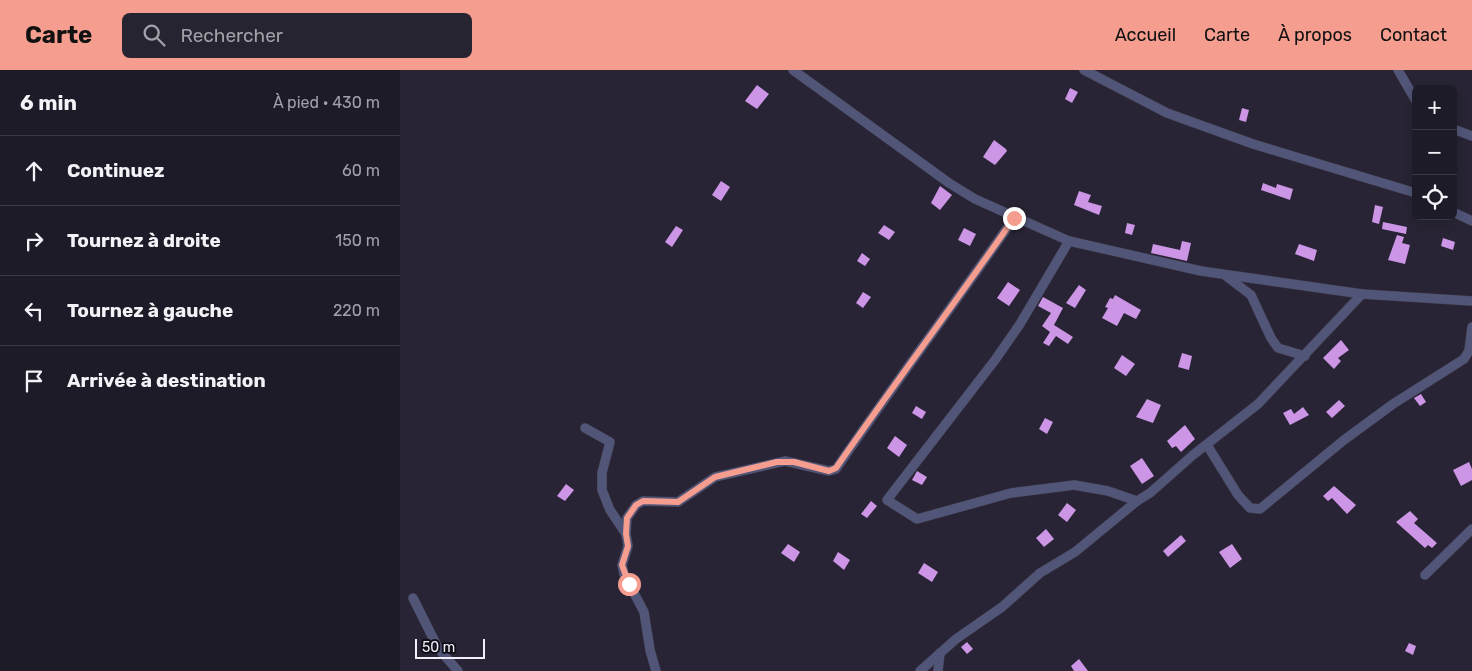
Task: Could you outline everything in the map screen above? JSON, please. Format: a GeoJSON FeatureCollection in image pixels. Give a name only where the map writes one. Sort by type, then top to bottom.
{"type":"FeatureCollection","features":[{"type":"Feature","properties":{"kind":"street"},"geometry":{"type":"LineString","coordinates":[[793,70],[949,183],[1014,218],[1069,241],[1225,276],[1362,294],[1472,301],[1472,310]]}},
{"type":"Feature","properties":{"kind":"street"},"geometry":{"type":"LineString","coordinates":[[1084,70],[1166,113],[1253,144],[1412,192]]}},
{"type":"Feature","properties":{"kind":"street"},"geometry":{"type":"LineString","coordinates":[[1398,70],[1412,94]]}},
{"type":"Feature","properties":{"kind":"street"},"geometry":{"type":"LineString","coordinates":[[1456,130],[1472,136]]}},
{"type":"Feature","properties":{"kind":"street"},"geometry":{"type":"LineString","coordinates":[[1457,214],[1472,221]]}},
{"type":"Feature","properties":{"kind":"street"},"geometry":{"type":"LineString","coordinates":[[656,671],[650,650],[644,612],[624,574],[622,565],[628,546],[626,534],[627,518],[636,505],[643,501],[678,502],[715,477],[785,461],[829,471],[836,468],[890,389],[956,304],[1014,218]]}},
{"type":"Feature","properties":{"kind":"street"},"geometry":{"type":"LineString","coordinates":[[1069,241],[1020,324],[995,360],[887,500],[917,519],[1012,492],[1074,485],[1108,491],[1137,501]]}},
{"type":"Feature","properties":{"kind":"street"},"geometry":{"type":"LineString","coordinates":[[1225,276],[1246,290],[1251,296],[1271,338],[1278,348],[1305,356]]}},
{"type":"Feature","properties":{"kind":"street"},"geometry":{"type":"LineString","coordinates":[[920,671],[940,653],[1002,607],[1040,573],[1075,552],[1137,501],[1155,490],[1258,404],[1362,294]]}},
{"type":"Feature","properties":{"kind":"street"},"geometry":{"type":"LineString","coordinates":[[1207,445],[1238,495],[1250,508],[1260,509],[1344,440],[1393,404],[1464,359],[1469,351],[1472,327]]}},
{"type":"Feature","properties":{"kind":"street"},"geometry":{"type":"LineString","coordinates":[[585,428],[610,442],[601,481],[610,510],[626,534]]}},
{"type":"Feature","properties":{"kind":"street"},"geometry":{"type":"LineString","coordinates":[[1425,575],[1472,529]]}},
{"type":"Feature","properties":{"kind":"street"},"geometry":{"type":"LineString","coordinates":[[413,598],[438,648],[458,671]]}},
{"type":"Feature","properties":{"kind":"street"},"geometry":{"type":"LineString","coordinates":[[938,671],[940,653]]}},
{"type":"Feature","properties":{"kind":"building"},"geometry":{"type":"Polygon","coordinates":[[[757,85],[769,94],[757,109],[745,101],[757,85]]]}},
{"type":"Feature","properties":{"kind":"building"},"geometry":{"type":"Polygon","coordinates":[[[1070,88],[1078,92],[1072,103],[1065,99],[1070,88]]]}},
{"type":"Feature","properties":{"kind":"building"},"geometry":{"type":"Polygon","coordinates":[[[1242,108],[1249,110],[1246,122],[1239,120],[1242,108]]]}},
{"type":"Feature","properties":{"kind":"building"},"geometry":{"type":"Polygon","coordinates":[[[994,140],[1007,151],[995,165],[983,157],[994,140]]]}},
{"type":"Feature","properties":{"kind":"building"},"geometry":{"type":"Polygon","coordinates":[[[721,181],[730,187],[721,201],[712,195],[721,181]]]}},
{"type":"Feature","properties":{"kind":"building"},"geometry":{"type":"Polygon","coordinates":[[[1263,183],[1276,188],[1277,184],[1293,189],[1290,200],[1261,190],[1263,183]]]}},
{"type":"Feature","properties":{"kind":"building"},"geometry":{"type":"Polygon","coordinates":[[[940,186],[952,195],[940,210],[931,203],[940,186]]]}},
{"type":"Feature","properties":{"kind":"building"},"geometry":{"type":"Polygon","coordinates":[[[1079,191],[1091,195],[1088,202],[1102,206],[1099,215],[1074,205],[1079,191]]]}},
{"type":"Feature","properties":{"kind":"building"},"geometry":{"type":"Polygon","coordinates":[[[1375,205],[1383,207],[1379,224],[1372,222],[1375,205]]]}},
{"type":"Feature","properties":{"kind":"building"},"geometry":{"type":"Polygon","coordinates":[[[1383,222],[1407,227],[1406,234],[1382,229],[1383,222]]]}},
{"type":"Feature","properties":{"kind":"building"},"geometry":{"type":"Polygon","coordinates":[[[1127,223],[1135,225],[1132,235],[1125,233],[1127,223]]]}},
{"type":"Feature","properties":{"kind":"building"},"geometry":{"type":"Polygon","coordinates":[[[884,225],[895,232],[889,240],[878,233],[884,225]]]}},
{"type":"Feature","properties":{"kind":"building"},"geometry":{"type":"Polygon","coordinates":[[[676,226],[683,230],[672,247],[665,242],[676,226]]]}},
{"type":"Feature","properties":{"kind":"building"},"geometry":{"type":"Polygon","coordinates":[[[964,228],[976,234],[970,246],[958,240],[964,228]]]}},
{"type":"Feature","properties":{"kind":"building"},"geometry":{"type":"Polygon","coordinates":[[[1397,235],[1404,237],[1402,243],[1410,245],[1405,264],[1388,260],[1397,235]]]}},
{"type":"Feature","properties":{"kind":"building"},"geometry":{"type":"Polygon","coordinates":[[[1443,238],[1455,242],[1453,250],[1441,246],[1443,238]]]}},
{"type":"Feature","properties":{"kind":"building"},"geometry":{"type":"Polygon","coordinates":[[[1182,241],[1191,243],[1187,261],[1151,253],[1153,244],[1180,250],[1182,241]]]}},
{"type":"Feature","properties":{"kind":"building"},"geometry":{"type":"Polygon","coordinates":[[[1299,244],[1317,250],[1314,261],[1295,254],[1299,244]]]}},
{"type":"Feature","properties":{"kind":"building"},"geometry":{"type":"Polygon","coordinates":[[[862,253],[870,259],[865,266],[857,261],[862,253]]]}},
{"type":"Feature","properties":{"kind":"building"},"geometry":{"type":"Polygon","coordinates":[[[1008,282],[1020,290],[1009,306],[997,298],[1008,282]]]}},
{"type":"Feature","properties":{"kind":"building"},"geometry":{"type":"Polygon","coordinates":[[[1079,285],[1086,290],[1075,308],[1066,303],[1079,285]]]}},
{"type":"Feature","properties":{"kind":"building"},"geometry":{"type":"Polygon","coordinates":[[[863,292],[871,297],[863,308],[856,303],[863,292]]]}},
{"type":"Feature","properties":{"kind":"building"},"geometry":{"type":"Polygon","coordinates":[[[1115,295],[1141,310],[1136,319],[1124,313],[1117,326],[1102,318],[1108,308],[1105,307],[1110,298],[1113,299],[1115,295]]]}},
{"type":"Feature","properties":{"kind":"building"},"geometry":{"type":"Polygon","coordinates":[[[1043,297],[1063,308],[1054,325],[1073,337],[1068,344],[1056,336],[1049,346],[1043,343],[1050,332],[1042,326],[1051,313],[1038,306],[1043,297]]]}},
{"type":"Feature","properties":{"kind":"building"},"geometry":{"type":"Polygon","coordinates":[[[1341,340],[1349,350],[1338,358],[1341,361],[1334,369],[1323,358],[1341,340]]]}},
{"type":"Feature","properties":{"kind":"building"},"geometry":{"type":"Polygon","coordinates":[[[1182,353],[1192,356],[1189,370],[1178,367],[1182,353]]]}},
{"type":"Feature","properties":{"kind":"building"},"geometry":{"type":"Polygon","coordinates":[[[1122,355],[1135,364],[1126,376],[1114,368],[1122,355]]]}},
{"type":"Feature","properties":{"kind":"building"},"geometry":{"type":"Polygon","coordinates":[[[1421,394],[1426,402],[1420,406],[1414,398],[1421,394]]]}},
{"type":"Feature","properties":{"kind":"building"},"geometry":{"type":"Polygon","coordinates":[[[1147,399],[1161,405],[1153,423],[1136,417],[1147,399]]]}},
{"type":"Feature","properties":{"kind":"building"},"geometry":{"type":"Polygon","coordinates":[[[1339,400],[1345,406],[1332,418],[1326,412],[1339,400]]]}},
{"type":"Feature","properties":{"kind":"building"},"geometry":{"type":"Polygon","coordinates":[[[916,406],[926,412],[922,419],[912,413],[916,406]]]}},
{"type":"Feature","properties":{"kind":"building"},"geometry":{"type":"Polygon","coordinates":[[[1303,407],[1309,415],[1290,425],[1283,413],[1291,409],[1294,414],[1303,407]]]}},
{"type":"Feature","properties":{"kind":"building"},"geometry":{"type":"Polygon","coordinates":[[[1045,418],[1053,422],[1047,434],[1039,429],[1045,418]]]}},
{"type":"Feature","properties":{"kind":"building"},"geometry":{"type":"Polygon","coordinates":[[[1185,425],[1195,439],[1181,452],[1176,446],[1172,448],[1167,441],[1185,425]]]}},
{"type":"Feature","properties":{"kind":"building"},"geometry":{"type":"Polygon","coordinates":[[[895,436],[907,445],[899,457],[887,448],[895,436]]]}},
{"type":"Feature","properties":{"kind":"building"},"geometry":{"type":"Polygon","coordinates":[[[1142,458],[1154,476],[1142,484],[1130,466],[1142,458]]]}},
{"type":"Feature","properties":{"kind":"building"},"geometry":{"type":"Polygon","coordinates":[[[1469,462],[1472,469],[1472,480],[1461,486],[1453,470],[1469,462]]]}},
{"type":"Feature","properties":{"kind":"building"},"geometry":{"type":"Polygon","coordinates":[[[917,471],[927,477],[922,485],[912,480],[917,471]]]}},
{"type":"Feature","properties":{"kind":"building"},"geometry":{"type":"Polygon","coordinates":[[[566,484],[574,490],[565,501],[557,496],[566,484]]]}},
{"type":"Feature","properties":{"kind":"building"},"geometry":{"type":"Polygon","coordinates":[[[1334,486],[1356,505],[1347,514],[1332,498],[1328,501],[1323,496],[1334,486]]]}},
{"type":"Feature","properties":{"kind":"building"},"geometry":{"type":"Polygon","coordinates":[[[871,501],[877,506],[867,518],[861,514],[871,501]]]}},
{"type":"Feature","properties":{"kind":"building"},"geometry":{"type":"Polygon","coordinates":[[[1067,503],[1076,510],[1067,522],[1058,515],[1067,503]]]}},
{"type":"Feature","properties":{"kind":"building"},"geometry":{"type":"Polygon","coordinates":[[[1410,511],[1418,519],[1414,523],[1437,543],[1432,548],[1428,545],[1425,548],[1396,522],[1410,511]]]}},
{"type":"Feature","properties":{"kind":"building"},"geometry":{"type":"Polygon","coordinates":[[[1046,529],[1054,539],[1044,547],[1036,538],[1046,529]]]}},
{"type":"Feature","properties":{"kind":"building"},"geometry":{"type":"Polygon","coordinates":[[[1181,535],[1186,541],[1168,557],[1163,551],[1181,535]]]}},
{"type":"Feature","properties":{"kind":"building"},"geometry":{"type":"Polygon","coordinates":[[[788,544],[800,552],[794,562],[781,553],[788,544]]]}},
{"type":"Feature","properties":{"kind":"building"},"geometry":{"type":"Polygon","coordinates":[[[1232,544],[1242,559],[1230,568],[1219,552],[1232,544]]]}},
{"type":"Feature","properties":{"kind":"building"},"geometry":{"type":"Polygon","coordinates":[[[838,552],[850,560],[844,570],[833,561],[838,552]]]}},
{"type":"Feature","properties":{"kind":"building"},"geometry":{"type":"Polygon","coordinates":[[[924,563],[938,572],[932,582],[918,573],[924,563]]]}},
{"type":"Feature","properties":{"kind":"building"},"geometry":{"type":"Polygon","coordinates":[[[967,642],[973,649],[967,654],[961,647],[967,642]]]}},
{"type":"Feature","properties":{"kind":"building"},"geometry":{"type":"Polygon","coordinates":[[[1409,643],[1416,646],[1413,655],[1405,651],[1409,643]]]}},
{"type":"Feature","properties":{"kind":"building"},"geometry":{"type":"Polygon","coordinates":[[[1079,659],[1088,671],[1074,671],[1071,666],[1079,659]]]}},
{"type":"Feature","properties":{"kind":"route"},"geometry":{"type":"LineString","coordinates":[[629,584],[622,565],[628,546],[626,534],[627,518],[636,505],[643,501],[678,502],[715,477],[777,462],[794,462],[833,471],[890,389],[956,304],[1014,218]]}}]}
